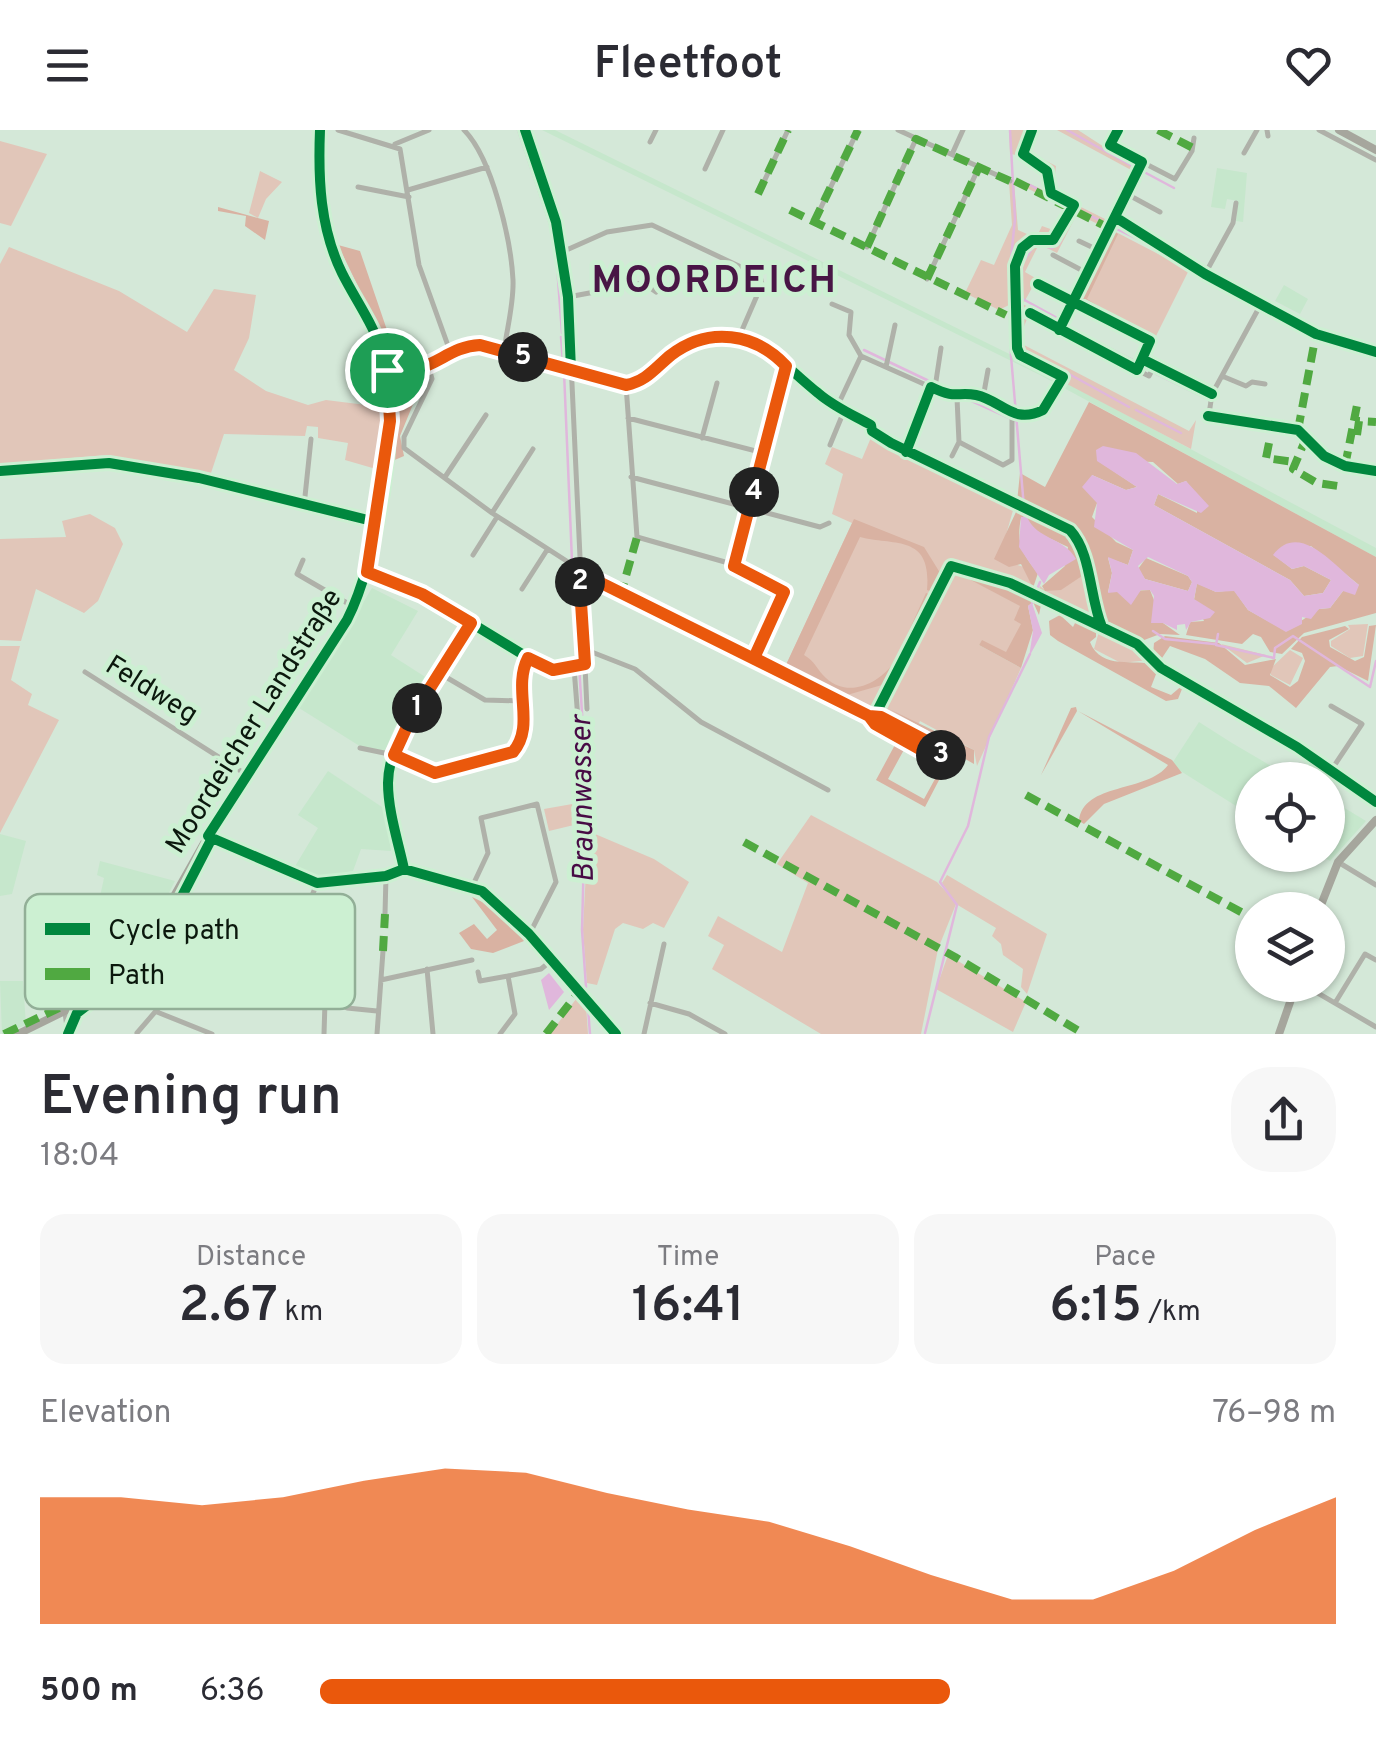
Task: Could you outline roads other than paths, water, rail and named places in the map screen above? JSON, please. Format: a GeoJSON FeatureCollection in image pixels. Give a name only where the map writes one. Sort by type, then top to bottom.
{"type":"FeatureCollection","features":[{"type":"Feature","properties":{"kind":"main road","name":"Moordeicher Landstraße"},"geometry":{"type":"LineString","coordinates":[[176,894],[208,836],[354,607],[367,572],[390,421],[387,370],[376,335],[330,240],[320,186],[320,130]]}},
{"type":"Feature","properties":{"kind":"main road"},"geometry":{"type":"LineString","coordinates":[[1338,130],[1376,150]]}},
{"type":"Feature","properties":{"kind":"main road"},"geometry":{"type":"LineString","coordinates":[[1345,854],[1376,820]]}},
{"type":"Feature","properties":{"kind":"main road"},"geometry":{"type":"LineString","coordinates":[[1279,1034],[1290,1002]]}},
{"type":"Feature","properties":{"kind":"main road","name":"Moordeicher Landstraße"},"geometry":{"type":"LineString","coordinates":[[18,1034],[70,1009]]}},
{"type":"Feature","properties":{"kind":"street"},"geometry":{"type":"LineString","coordinates":[[338,130],[395,144],[429,130]]}},
{"type":"Feature","properties":{"kind":"street"},"geometry":{"type":"LineString","coordinates":[[464,130],[487,166],[513,278],[504,351]]}},
{"type":"Feature","properties":{"kind":"street"},"geometry":{"type":"LineString","coordinates":[[525,130],[551,203],[568,297],[576,568],[584,649],[580,666],[582,770]]}},
{"type":"Feature","properties":{"kind":"street"},"geometry":{"type":"LineString","coordinates":[[650,142],[656,130]]}},
{"type":"Feature","properties":{"kind":"street"},"geometry":{"type":"LineString","coordinates":[[704,169],[723,130]]}},
{"type":"Feature","properties":{"kind":"street"},"geometry":{"type":"LineString","coordinates":[[762,186],[788,130]]}},
{"type":"Feature","properties":{"kind":"street"},"geometry":{"type":"LineString","coordinates":[[814,222],[858,130]]}},
{"type":"Feature","properties":{"kind":"street"},"geometry":{"type":"LineString","coordinates":[[898,130],[1010,181]]}},
{"type":"Feature","properties":{"kind":"street"},"geometry":{"type":"LineString","coordinates":[[953,152],[963,130]]}},
{"type":"Feature","properties":{"kind":"street"},"geometry":{"type":"LineString","coordinates":[[1118,130],[1110,146],[1175,180],[1193,148],[1194,138]]}},
{"type":"Feature","properties":{"kind":"street"},"geometry":{"type":"LineString","coordinates":[[1244,153],[1257,130]]}},
{"type":"Feature","properties":{"kind":"street"},"geometry":{"type":"LineString","coordinates":[[1319,130],[1376,160]]}},
{"type":"Feature","properties":{"kind":"street"},"geometry":{"type":"LineString","coordinates":[[867,247],[916,139]]}},
{"type":"Feature","properties":{"kind":"street"},"geometry":{"type":"LineString","coordinates":[[395,144],[402,156],[421,275],[451,354]]}},
{"type":"Feature","properties":{"kind":"street"},"geometry":{"type":"LineString","coordinates":[[1060,330],[1142,162]]}},
{"type":"Feature","properties":{"kind":"street"},"geometry":{"type":"LineString","coordinates":[[358,187],[409,194],[487,166]]}},
{"type":"Feature","properties":{"kind":"street"},"geometry":{"type":"LineString","coordinates":[[927,278],[979,167]]}},
{"type":"Feature","properties":{"kind":"street"},"geometry":{"type":"LineString","coordinates":[[1125,193],[1160,212]]}},
{"type":"Feature","properties":{"kind":"street"},"geometry":{"type":"LineString","coordinates":[[1206,274],[1233,223],[1236,203]]}},
{"type":"Feature","properties":{"kind":"street"},"geometry":{"type":"LineString","coordinates":[[1115,217],[1206,274],[1332,342],[1376,352]]}},
{"type":"Feature","properties":{"kind":"street"},"geometry":{"type":"LineString","coordinates":[[562,252],[613,230],[647,225],[666,228],[760,276],[762,284],[739,337]]}},
{"type":"Feature","properties":{"kind":"street"},"geometry":{"type":"LineString","coordinates":[[1079,241],[1098,250]]}},
{"type":"Feature","properties":{"kind":"street"},"geometry":{"type":"LineString","coordinates":[[1052,255],[1087,273]]}},
{"type":"Feature","properties":{"kind":"street"},"geometry":{"type":"LineString","coordinates":[[568,297],[642,283],[656,292]]}},
{"type":"Feature","properties":{"kind":"street"},"geometry":{"type":"LineString","coordinates":[[1038,284],[1150,341],[1136,370]]}},
{"type":"Feature","properties":{"kind":"street"},"geometry":{"type":"LineString","coordinates":[[832,304],[851,312],[849,335],[862,356],[887,363],[958,398],[983,398],[1014,417],[1043,410],[1057,390]]}},
{"type":"Feature","properties":{"kind":"street"},"geometry":{"type":"LineString","coordinates":[[1208,421],[1212,394],[1261,304]]}},
{"type":"Feature","properties":{"kind":"street"},"geometry":{"type":"LineString","coordinates":[[1030,313],[1150,376],[1154,365]]}},
{"type":"Feature","properties":{"kind":"street"},"geometry":{"type":"LineString","coordinates":[[887,363],[894,325]]}},
{"type":"Feature","properties":{"kind":"street"},"geometry":{"type":"LineString","coordinates":[[388,383],[474,345],[626,385],[644,379],[688,344],[739,337],[764,345],[837,407],[872,426]]}},
{"type":"Feature","properties":{"kind":"street"},"geometry":{"type":"LineString","coordinates":[[912,437],[941,348]]}},
{"type":"Feature","properties":{"kind":"street"},"geometry":{"type":"LineString","coordinates":[[837,407],[862,356]]}},
{"type":"Feature","properties":{"kind":"street"},"geometry":{"type":"LineString","coordinates":[[1142,359],[1212,394]]}},
{"type":"Feature","properties":{"kind":"street"},"geometry":{"type":"LineString","coordinates":[[734,566],[786,366]]}},
{"type":"Feature","properties":{"kind":"street"},"geometry":{"type":"LineString","coordinates":[[387,370],[428,368]]}},
{"type":"Feature","properties":{"kind":"street"},"geometry":{"type":"LineString","coordinates":[[428,368],[432,379],[402,442],[407,452],[494,515],[620,597],[869,716],[881,717],[940,748],[942,755],[934,757],[875,724],[869,716]]}},
{"type":"Feature","properties":{"kind":"street"},"geometry":{"type":"LineString","coordinates":[[983,398],[988,370]]}},
{"type":"Feature","properties":{"kind":"street"},"geometry":{"type":"LineString","coordinates":[[1222,376],[1246,386],[1265,384]]}},
{"type":"Feature","properties":{"kind":"street"},"geometry":{"type":"LineString","coordinates":[[702,438],[716,384]]}},
{"type":"Feature","properties":{"kind":"street"},"geometry":{"type":"LineString","coordinates":[[626,385],[637,537],[734,566],[784,592],[754,658]]}},
{"type":"Feature","properties":{"kind":"street"},"geometry":{"type":"LineString","coordinates":[[952,456],[959,442],[958,398]]}},
{"type":"Feature","properties":{"kind":"street"},"geometry":{"type":"LineString","coordinates":[[830,445],[844,411]]}},
{"type":"Feature","properties":{"kind":"street"},"geometry":{"type":"LineString","coordinates":[[445,477],[486,415]]}},
{"type":"Feature","properties":{"kind":"street"},"geometry":{"type":"LineString","coordinates":[[959,442],[1008,466],[1012,460],[1014,417]]}},
{"type":"Feature","properties":{"kind":"street"},"geometry":{"type":"LineString","coordinates":[[628,418],[764,453]]}},
{"type":"Feature","properties":{"kind":"street"},"geometry":{"type":"LineString","coordinates":[[304,506],[311,439]]}},
{"type":"Feature","properties":{"kind":"street"},"geometry":{"type":"LineString","coordinates":[[1309,443],[1345,466],[1376,472]]}},
{"type":"Feature","properties":{"kind":"street"},"geometry":{"type":"LineString","coordinates":[[473,555],[533,449]]}},
{"type":"Feature","properties":{"kind":"street"},"geometry":{"type":"LineString","coordinates":[[0,471],[109,463],[199,478],[376,522]]}},
{"type":"Feature","properties":{"kind":"street"},"geometry":{"type":"LineString","coordinates":[[631,476],[820,527],[829,522]]}},
{"type":"Feature","properties":{"kind":"street"},"geometry":{"type":"LineString","coordinates":[[522,589],[547,550]]}},
{"type":"Feature","properties":{"kind":"street"},"geometry":{"type":"LineString","coordinates":[[303,560],[297,574],[354,607]]}},
{"type":"Feature","properties":{"kind":"street"},"geometry":{"type":"LineString","coordinates":[[367,572],[422,594],[546,668],[580,666]]}},
{"type":"Feature","properties":{"kind":"street"},"geometry":{"type":"LineString","coordinates":[[404,869],[389,790],[394,755],[471,623]]}},
{"type":"Feature","properties":{"kind":"street"},"geometry":{"type":"LineString","coordinates":[[584,649],[635,669],[701,722],[828,790]]}},
{"type":"Feature","properties":{"kind":"street"},"geometry":{"type":"LineString","coordinates":[[360,748],[394,755],[435,773],[505,758],[522,738],[521,678],[528,658]]}},
{"type":"Feature","properties":{"kind":"street"},"geometry":{"type":"LineString","coordinates":[[580,666],[587,709]]}},
{"type":"Feature","properties":{"kind":"street","name":"Feldweg"},"geometry":{"type":"LineString","coordinates":[[85,672],[246,775]]}},
{"type":"Feature","properties":{"kind":"street"},"geometry":{"type":"LineString","coordinates":[[439,674],[485,700],[522,702]]}},
{"type":"Feature","properties":{"kind":"street"},"geometry":{"type":"LineString","coordinates":[[1188,684],[1317,762]]}},
{"type":"Feature","properties":{"kind":"street"},"geometry":{"type":"LineString","coordinates":[[1331,706],[1362,724],[1337,762]]}},
{"type":"Feature","properties":{"kind":"street"},"geometry":{"type":"LineString","coordinates":[[1345,782],[1376,802]]}},
{"type":"Feature","properties":{"kind":"street"},"geometry":{"type":"LineString","coordinates":[[472,886],[488,854],[481,818],[537,804],[556,882],[529,934]]}},
{"type":"Feature","properties":{"kind":"street"},"geometry":{"type":"LineString","coordinates":[[208,836],[262,863],[317,883],[386,876],[404,869],[472,886],[498,902],[616,1033]]}},
{"type":"Feature","properties":{"kind":"street"},"geometry":{"type":"LineString","coordinates":[[1345,866],[1376,885]]}},
{"type":"Feature","properties":{"kind":"street"},"geometry":{"type":"LineString","coordinates":[[384,914],[386,876]]}},
{"type":"Feature","properties":{"kind":"street"},"geometry":{"type":"LineString","coordinates":[[312,894],[317,883]]}},
{"type":"Feature","properties":{"kind":"street"},"geometry":{"type":"LineString","coordinates":[[644,1034],[664,944]]}},
{"type":"Feature","properties":{"kind":"street"},"geometry":{"type":"LineString","coordinates":[[378,1034],[376,1011],[383,952]]}},
{"type":"Feature","properties":{"kind":"street"},"geometry":{"type":"LineString","coordinates":[[1345,985],[1364,954],[1376,960]]}},
{"type":"Feature","properties":{"kind":"street"},"geometry":{"type":"LineString","coordinates":[[381,980],[472,960]]}},
{"type":"Feature","properties":{"kind":"street"},"geometry":{"type":"LineString","coordinates":[[478,972],[480,981],[541,969],[552,960]]}},
{"type":"Feature","properties":{"kind":"street"},"geometry":{"type":"LineString","coordinates":[[427,968],[433,1034]]}},
{"type":"Feature","properties":{"kind":"street"},"geometry":{"type":"LineString","coordinates":[[500,1034],[515,1014],[508,976]]}},
{"type":"Feature","properties":{"kind":"street"},"geometry":{"type":"LineString","coordinates":[[1335,1002],[1376,1027]]}},
{"type":"Feature","properties":{"kind":"street"},"geometry":{"type":"LineString","coordinates":[[650,1004],[689,1014],[725,1034]]}},
{"type":"Feature","properties":{"kind":"street"},"geometry":{"type":"LineString","coordinates":[[355,1006],[376,1011]]}},
{"type":"Feature","properties":{"kind":"street"},"geometry":{"type":"LineString","coordinates":[[137,1034],[159,1009]]}},
{"type":"Feature","properties":{"kind":"street"},"geometry":{"type":"LineString","coordinates":[[324,1034],[325,1009]]}},
{"type":"Feature","properties":{"kind":"street"},"geometry":{"type":"LineString","coordinates":[[157,1012],[212,1034]]}},
{"type":"Feature","properties":{"kind":"street"},"geometry":{"type":"LineString","coordinates":[[65,1013],[68,1034]]}},
{"type":"Feature","properties":{"kind":"waterway","name":"Braunwasser"},"geometry":{"type":"LineString","coordinates":[[518,130],[555,239],[562,333]]}},
{"type":"Feature","properties":{"kind":"waterway"},"geometry":{"type":"LineString","coordinates":[[1010,130],[1015,219],[1009,278],[1011,356],[1025,519]]}},
{"type":"Feature","properties":{"kind":"waterway"},"geometry":{"type":"LineString","coordinates":[[1067,130],[1132,166]]}},
{"type":"Feature","properties":{"kind":"waterway"},"geometry":{"type":"LineString","coordinates":[[1146,173],[1174,188]]}},
{"type":"Feature","properties":{"kind":"waterway"},"geometry":{"type":"LineString","coordinates":[[1028,184],[1105,223]]}},
{"type":"Feature","properties":{"kind":"waterway"},"geometry":{"type":"LineString","coordinates":[[1044,361],[1021,351],[1022,264],[1035,244],[1052,248],[1059,244],[1074,215]]}},
{"type":"Feature","properties":{"kind":"waterway"},"geometry":{"type":"LineString","coordinates":[[1113,227],[1167,253]]}},
{"type":"Feature","properties":{"kind":"waterway"},"geometry":{"type":"LineString","coordinates":[[1021,298],[1059,319]]}},
{"type":"Feature","properties":{"kind":"waterway"},"geometry":{"type":"LineString","coordinates":[[1070,328],[1135,361]]}},
{"type":"Feature","properties":{"kind":"waterway","name":"Braunwasser"},"geometry":{"type":"LineString","coordinates":[[561,337],[563,363]]}},
{"type":"Feature","properties":{"kind":"waterway"},"geometry":{"type":"LineString","coordinates":[[864,350],[929,381]]}},
{"type":"Feature","properties":{"kind":"waterway"},"geometry":{"type":"LineString","coordinates":[[1049,363],[1129,407]]}},
{"type":"Feature","properties":{"kind":"waterway","name":"Braunwasser"},"geometry":{"type":"LineString","coordinates":[[564,372],[572,561]]}},
{"type":"Feature","properties":{"kind":"waterway"},"geometry":{"type":"LineString","coordinates":[[1156,374],[1205,398]]}},
{"type":"Feature","properties":{"kind":"waterway"},"geometry":{"type":"LineString","coordinates":[[938,385],[958,395]]}},
{"type":"Feature","properties":{"kind":"waterway"},"geometry":{"type":"LineString","coordinates":[[965,398],[1016,421]]}},
{"type":"Feature","properties":{"kind":"waterway"},"geometry":{"type":"LineString","coordinates":[[1136,410],[1181,433]]}},
{"type":"Feature","properties":{"kind":"waterway","name":"Braunwasser"},"geometry":{"type":"LineString","coordinates":[[573,569],[586,777],[582,930],[586,987]]}},
{"type":"Feature","properties":{"kind":"waterway"},"geometry":{"type":"LineString","coordinates":[[1032,603],[1040,582]]}},
{"type":"Feature","properties":{"kind":"waterway"},"geometry":{"type":"LineString","coordinates":[[1153,631],[1165,639],[1214,644]]}},
{"type":"Feature","properties":{"kind":"waterway"},"geometry":{"type":"LineString","coordinates":[[1218,634],[1216,645],[1274,658],[1275,648],[1293,636],[1370,687],[1376,661]]}},
{"type":"Feature","properties":{"kind":"waterway"},"geometry":{"type":"LineString","coordinates":[[925,1033],[957,905],[940,882],[968,826],[989,737],[1030,654]]}},
{"type":"Feature","properties":{"kind":"waterway","name":"Braunwasser"},"geometry":{"type":"LineString","coordinates":[[588,1008],[590,1034]]}},
{"type":"Feature","properties":{"kind":"district","name":"MOORDEICH"},"geometry":{"type":"Point","coordinates":[715,282]}}]}
